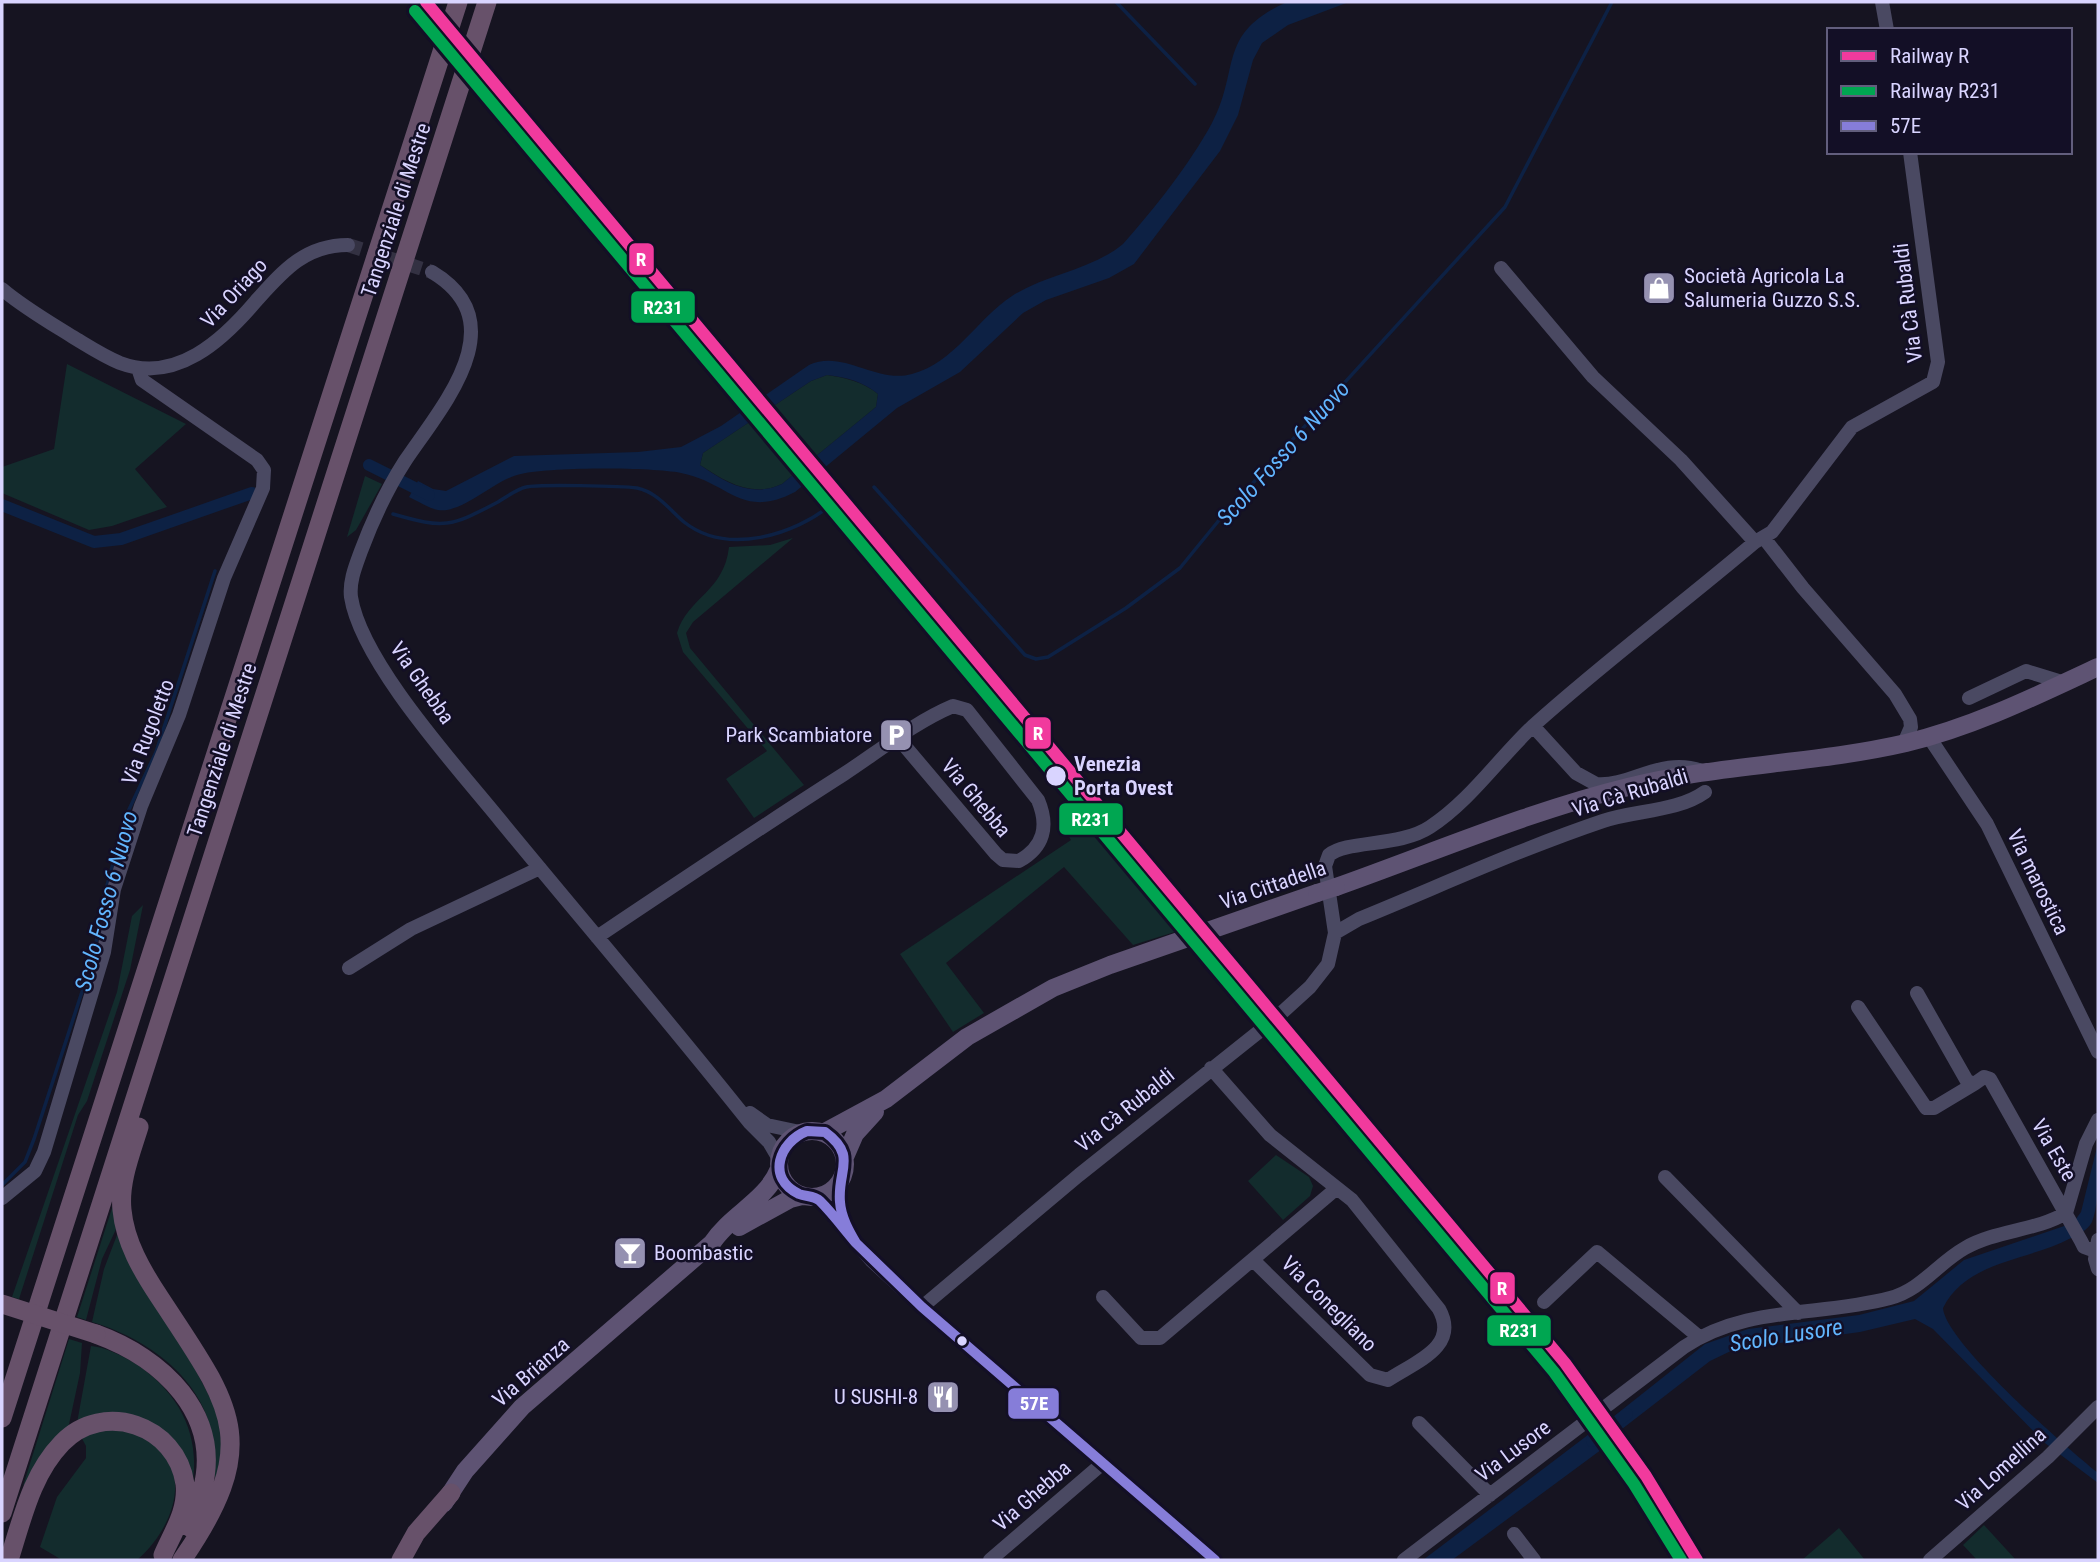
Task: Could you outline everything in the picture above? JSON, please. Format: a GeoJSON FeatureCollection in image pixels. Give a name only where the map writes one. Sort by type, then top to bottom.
{"type":"FeatureCollection","features":[{"type":"Feature","properties":{"kind":"highway","name":"Tangenziale di Mestre"},"geometry":{"type":"LineString","coordinates":[[2,1418],[458,2]]}},
{"type":"Feature","properties":{"kind":"highway","name":"Tangenziale di Mestre"},"geometry":{"type":"LineString","coordinates":[[2,1513],[487,2]]}},
{"type":"Feature","properties":{"kind":"highway"},"geometry":{"type":"LineString","coordinates":[[158,1026],[158,1069],[126,1171],[122,1209],[126,1228],[153,1288],[220,1392],[228,1417],[231,1445],[222,1490],[170,1559]]}},
{"type":"Feature","properties":{"kind":"highway"},"geometry":{"type":"LineString","coordinates":[[2,1304],[125,1345],[160,1367],[175,1381],[191,1404],[201,1427],[205,1472],[197,1505],[170,1559]]}},
{"type":"Feature","properties":{"kind":"highway"},"geometry":{"type":"LineString","coordinates":[[2,1378],[10,1351],[27,1337]]}},
{"type":"Feature","properties":{"kind":"highway"},"geometry":{"type":"LineString","coordinates":[[9,1560],[34,1485],[52,1454],[76,1432],[102,1422],[124,1421],[154,1433],[170,1448],[185,1485],[184,1509],[170,1559]]}},
{"type":"Feature","properties":{"kind":"highway"},"geometry":{"type":"LineString","coordinates":[[401,1560],[416,1533],[451,1493]]}},
{"type":"Feature","properties":{"kind":"main road","name":"Via Cittadella"},"geometry":{"type":"LineString","coordinates":[[845,1157],[855,1134],[886,1099],[946,1051],[1026,1002],[1110,965],[1627,787],[1702,771],[1904,743],[1929,737],[2029,699],[2098,667]]}},
{"type":"Feature","properties":{"kind":"main road","name":"Via Cittadella"},"geometry":{"type":"LineString","coordinates":[[825,1132],[886,1099]]}},
{"type":"Feature","properties":{"kind":"main road"},"geometry":{"type":"LineString","coordinates":[[800,1132],[825,1132],[841,1147],[845,1157],[840,1183],[829,1193],[809,1197],[786,1184],[779,1164],[786,1143],[800,1132]]}},
{"type":"Feature","properties":{"kind":"main road","name":"Via Brianza"},"geometry":{"type":"LineString","coordinates":[[712,1242],[719,1231],[774,1182],[779,1164]]}},
{"type":"Feature","properties":{"kind":"main road","name":"Via Brianza"},"geometry":{"type":"LineString","coordinates":[[410,1560],[451,1493],[495,1436],[522,1408],[712,1242],[753,1217],[809,1197]]}},
{"type":"Feature","properties":{"kind":"street"},"geometry":{"type":"LineString","coordinates":[[1882,2],[1887,28]]}},
{"type":"Feature","properties":{"kind":"street","name":"Via Cà Rubaldi"},"geometry":{"type":"LineString","coordinates":[[922,1307],[1211,1068],[1276,1018],[1310,987],[1328,964],[1335,933],[1325,866],[1329,855],[1343,848],[1408,839],[1430,828],[1534,726],[1791,511],[1852,427],[1923,390],[1937,373],[1910,154]]}},
{"type":"Feature","properties":{"kind":"street","name":"Via Oriago"},"geometry":{"type":"LineString","coordinates":[[2,289],[103,355],[138,368],[169,365],[199,355],[229,332],[300,257],[330,245],[348,245]]}},
{"type":"Feature","properties":{"kind":"street"},"geometry":{"type":"LineString","coordinates":[[1501,268],[1593,377],[1681,460],[1759,540],[1906,711],[1911,727],[1904,743]]}},
{"type":"Feature","properties":{"kind":"street","name":"Via Ghebba"},"geometry":{"type":"LineString","coordinates":[[432,272],[449,284],[462,300],[471,329],[470,350],[444,403],[384,496],[353,573],[351,593],[361,629],[385,671],[429,732],[734,1101],[779,1164]]}},
{"type":"Feature","properties":{"kind":"street","name":"Via Rugoletto"},"geometry":{"type":"LineString","coordinates":[[2,1198],[35,1171],[44,1152],[104,952],[118,877],[141,806],[179,715],[224,578],[263,488],[264,470],[257,460],[142,380],[138,368]]}},
{"type":"Feature","properties":{"kind":"street"},"geometry":{"type":"LineString","coordinates":[[1969,698],[2020,672],[2030,671],[2065,683]]}},
{"type":"Feature","properties":{"kind":"street"},"geometry":{"type":"LineString","coordinates":[[2020,672],[2028,680],[2029,699]]}},
{"type":"Feature","properties":{"kind":"street","name":"Via Ghebba"},"geometry":{"type":"LineString","coordinates":[[597,937],[902,736],[953,705],[967,710],[1038,800],[1045,831],[1035,849],[1019,861],[1003,860],[996,855],[902,736]]}},
{"type":"Feature","properties":{"kind":"street","name":"Via Cà Rubaldi"},"geometry":{"type":"LineString","coordinates":[[1534,726],[1576,773],[1598,785],[1683,765],[1702,771]]}},
{"type":"Feature","properties":{"kind":"street","name":"Via marostica"},"geometry":{"type":"LineString","coordinates":[[1929,737],[1987,824],[2098,1052]]}},
{"type":"Feature","properties":{"kind":"street","name":"Via Cà Rubaldi"},"geometry":{"type":"LineString","coordinates":[[1560,808],[1576,792],[1576,773]]}},
{"type":"Feature","properties":{"kind":"street","name":"Via Cà Rubaldi"},"geometry":{"type":"LineString","coordinates":[[1335,933],[1359,919],[1583,828],[1621,814],[1689,801],[1705,792]]}},
{"type":"Feature","properties":{"kind":"street"},"geometry":{"type":"LineString","coordinates":[[349,968],[411,929],[540,868]]}},
{"type":"Feature","properties":{"kind":"street"},"geometry":{"type":"LineString","coordinates":[[1917,993],[1967,1081],[1974,1084]]}},
{"type":"Feature","properties":{"kind":"street"},"geometry":{"type":"LineString","coordinates":[[1858,1007],[1926,1108],[1934,1108],[1974,1084]]}},
{"type":"Feature","properties":{"kind":"street","name":"Via Conegliano"},"geometry":{"type":"LineString","coordinates":[[1103,1297],[1141,1338],[1153,1340],[1253,1260],[1375,1378],[1388,1380],[1438,1346],[1447,1326],[1439,1309],[1352,1199],[1270,1135],[1211,1068]]}},
{"type":"Feature","properties":{"kind":"street","name":"Via Este"},"geometry":{"type":"LineString","coordinates":[[1974,1084],[1984,1077],[1990,1079],[2084,1247],[2097,1245]]}},
{"type":"Feature","properties":{"kind":"street","name":"Via Ghebba"},"geometry":{"type":"LineString","coordinates":[[734,1101],[767,1125],[800,1132]]}},
{"type":"Feature","properties":{"kind":"street"},"geometry":{"type":"LineString","coordinates":[[2068,1216],[2086,1144],[2098,1120]]}},
{"type":"Feature","properties":{"kind":"street"},"geometry":{"type":"LineString","coordinates":[[1665,1177],[1798,1313]]}},
{"type":"Feature","properties":{"kind":"street","name":"Via Ghebba"},"geometry":{"type":"LineString","coordinates":[[840,1183],[840,1207],[858,1246]]}},
{"type":"Feature","properties":{"kind":"street"},"geometry":{"type":"LineString","coordinates":[[1253,1260],[1337,1188]]}},
{"type":"Feature","properties":{"kind":"street","name":"Via Ghebba"},"geometry":{"type":"LineString","coordinates":[[809,1197],[922,1307],[1215,1560]]}},
{"type":"Feature","properties":{"kind":"street","name":"Via Lusore"},"geometry":{"type":"LineString","coordinates":[[1404,1560],[1699,1337],[1736,1321],[1893,1297],[1926,1280],[1966,1247],[2068,1216]]}},
{"type":"Feature","properties":{"kind":"street"},"geometry":{"type":"LineString","coordinates":[[2097,1245],[2098,1269]]}},
{"type":"Feature","properties":{"kind":"street"},"geometry":{"type":"LineString","coordinates":[[1544,1302],[1597,1252],[1699,1337]]}},
{"type":"Feature","properties":{"kind":"street","name":"Via Lomellina"},"geometry":{"type":"LineString","coordinates":[[1930,1560],[2048,1457],[2098,1408]]}},
{"type":"Feature","properties":{"kind":"street"},"geometry":{"type":"LineString","coordinates":[[1419,1423],[1490,1495]]}},
{"type":"Feature","properties":{"kind":"street","name":"Via Ghebba"},"geometry":{"type":"LineString","coordinates":[[989,1560],[1103,1463]]}},
{"type":"Feature","properties":{"kind":"street"},"geometry":{"type":"LineString","coordinates":[[1514,1534],[1534,1560]]}},
{"type":"Feature","properties":{"kind":"green space"},"geometry":{"type":"Polygon","coordinates":[[[67,364],[186,424],[135,469],[167,507],[112,526],[89,530],[2,493],[2,467],[54,449],[67,364]]]}},
{"type":"Feature","properties":{"kind":"green space"},"geometry":{"type":"Polygon","coordinates":[[[827,375],[867,386],[878,394],[876,407],[782,484],[771,488],[750,489],[729,482],[700,465],[703,453],[811,381],[827,375]]]}},
{"type":"Feature","properties":{"kind":"green space"},"geometry":{"type":"Polygon","coordinates":[[[365,476],[382,484],[356,530],[347,537],[365,476]]]}},
{"type":"Feature","properties":{"kind":"green space"},"geometry":{"type":"Polygon","coordinates":[[[793,538],[693,622],[686,633],[690,648],[804,785],[754,818],[726,779],[767,751],[683,652],[677,633],[689,611],[720,574],[729,547],[770,545],[793,538]]]}},
{"type":"Feature","properties":{"kind":"green space"},"geometry":{"type":"Polygon","coordinates":[[[1087,804],[1181,930],[1133,945],[1064,867],[946,963],[984,1013],[953,1032],[900,954],[1071,840],[1061,824],[1087,804]]]}},
{"type":"Feature","properties":{"kind":"green space"},"geometry":{"type":"Polygon","coordinates":[[[143,905],[130,970],[87,1101],[78,1115],[19,1299],[12,1297],[117,992],[132,916],[143,905]]]}},
{"type":"Feature","properties":{"kind":"green space"},"geometry":{"type":"Polygon","coordinates":[[[1276,1155],[1309,1177],[1313,1186],[1310,1196],[1283,1220],[1248,1181],[1276,1155]]]}},
{"type":"Feature","properties":{"kind":"green space"},"geometry":{"type":"Polygon","coordinates":[[[113,1205],[118,1225],[102,1259],[86,1320],[77,1317],[113,1205]]]}},
{"type":"Feature","properties":{"kind":"green space"},"geometry":{"type":"Polygon","coordinates":[[[117,1235],[184,1348],[218,1413],[222,1448],[216,1479],[213,1439],[207,1417],[185,1379],[169,1363],[132,1338],[92,1322],[104,1269],[117,1235]]]}},
{"type":"Feature","properties":{"kind":"green space"},"geometry":{"type":"Polygon","coordinates":[[[69,1339],[82,1343],[80,1373],[68,1429],[23,1486],[69,1339]]]}},
{"type":"Feature","properties":{"kind":"green space"},"geometry":{"type":"Polygon","coordinates":[[[91,1346],[114,1352],[136,1364],[165,1389],[176,1403],[184,1418],[194,1453],[191,1491],[162,1434],[77,1423],[91,1346]]]}},
{"type":"Feature","properties":{"kind":"green space"},"geometry":{"type":"Polygon","coordinates":[[[108,1427],[140,1435],[158,1447],[169,1461],[175,1478],[170,1514],[162,1531],[137,1560],[62,1560],[40,1547],[57,1497],[86,1458],[86,1446],[79,1433],[108,1427]]]}},
{"type":"Feature","properties":{"kind":"green space"},"geometry":{"type":"Polygon","coordinates":[[[1984,1525],[2016,1560],[1977,1560],[1963,1545],[1984,1525]]]}},
{"type":"Feature","properties":{"kind":"green space"},"geometry":{"type":"Polygon","coordinates":[[[1839,1528],[1865,1560],[1802,1560],[1839,1528]]]}},
{"type":"Feature","properties":{"kind":"water"},"geometry":{"type":"Polygon","coordinates":[[[1287,2],[1349,2],[1288,25],[1262,43],[1253,60],[1238,115],[1220,151],[1134,264],[1109,278],[1046,300],[1023,313],[960,372],[897,408],[795,492],[777,500],[748,501],[681,473],[601,469],[521,474],[448,510],[434,509],[409,497],[418,481],[433,489],[446,491],[514,456],[638,452],[681,447],[721,426],[809,365],[822,361],[847,363],[885,375],[899,376],[927,368],[953,351],[1012,296],[1039,282],[1097,260],[1123,244],[1171,186],[1203,139],[1221,103],[1240,40],[1249,27],[1287,2]],[[827,375],[811,381],[703,453],[700,465],[729,483],[750,489],[771,488],[782,484],[876,407],[878,394],[872,390],[861,383],[827,375]]]}},
{"type":"Feature","properties":{"kind":"water"},"geometry":{"type":"Polygon","coordinates":[[[2098,1143],[2096,1204],[2092,1222],[2088,1227],[2054,1246],[1983,1271],[1954,1292],[1943,1308],[1949,1324],[1985,1369],[2036,1419],[2098,1473],[2098,1483],[2045,1443],[1933,1329],[1915,1319],[1860,1332],[1735,1349],[1710,1361],[1622,1429],[1613,1417],[1705,1344],[1748,1329],[1859,1315],[1914,1301],[1964,1260],[2073,1223],[2081,1212],[2098,1143]]]}},
{"type":"Feature","properties":{"kind":"water"},"geometry":{"type":"Polygon","coordinates":[[[1601,1425],[1613,1441],[1452,1560],[1423,1560],[1601,1425]]]}},
{"type":"Feature","properties":{"kind":"waterway"},"geometry":{"type":"LineString","coordinates":[[1116,2],[1195,84]]}},
{"type":"Feature","properties":{"kind":"waterway","name":"Scolo Fosso 6 Nuovo"},"geometry":{"type":"LineString","coordinates":[[874,487],[1025,655],[1036,659],[1048,657],[1126,608],[1180,568],[1220,519],[1505,207],[1612,2]]}},
{"type":"Feature","properties":{"kind":"waterway"},"geometry":{"type":"LineString","coordinates":[[369,465],[429,495]]}},
{"type":"Feature","properties":{"kind":"waterway","name":"Scolo Fosso 6 Nuovo"},"geometry":{"type":"LineString","coordinates":[[393,514],[425,522],[447,523],[469,517],[526,487],[629,487],[651,493],[684,522],[701,532],[720,538],[740,539],[760,537],[799,525],[832,504]]}},
{"type":"Feature","properties":{"kind":"waterway"},"geometry":{"type":"LineString","coordinates":[[2,505],[94,542],[121,539],[252,493]]}},
{"type":"Feature","properties":{"kind":"waterway","name":"Scolo Fosso 6 Nuovo"},"geometry":{"type":"LineString","coordinates":[[2,1185],[25,1162],[34,1139],[94,955],[103,900],[126,816],[156,752],[215,571]]}},
{"type":"Feature","properties":{"kind":"waterway","name":"Scolo Lusore"},"geometry":{"type":"LineString","coordinates":[[1592,1441],[1627,1414]]}},
{"type":"Feature","properties":{"kind":"tunnel"},"geometry":{"type":"LineString","coordinates":[[348,245],[432,272]]}},
{"type":"Feature","properties":{"kind":"rail line","name":"R"},"geometry":{"type":"LineString","coordinates":[[426,2],[1565,1363],[1646,1476],[1697,1560]]}},
{"type":"Feature","properties":{"kind":"rail line","name":"R231"},"geometry":{"type":"LineString","coordinates":[[415,11],[1554,1372],[1634,1484],[1681,1560]]}},
{"type":"Feature","properties":{"kind":"transit line","name":"57E"},"geometry":{"type":"LineString","coordinates":[[807,1131],[825,1132],[841,1149],[844,1164],[840,1191],[841,1208],[856,1243],[820,1201],[799,1194],[782,1179],[780,1161],[783,1152],[789,1143],[807,1131]]}},
{"type":"Feature","properties":{"kind":"transit line","name":"57E"},"geometry":{"type":"LineString","coordinates":[[856,1243],[922,1307],[1215,1560]]}},
{"type":"Feature","properties":{"kind":"place","name":"Società Agricola La Salumeria Guzzo S.S."},"geometry":{"type":"Point","coordinates":[1659,288]}},
{"type":"Feature","properties":{"kind":"place","name":"Park Scambiatore"},"geometry":{"type":"Point","coordinates":[896,735]}},
{"type":"Feature","properties":{"kind":"place","name":"Venezia Porta Ovest"},"geometry":{"type":"Point","coordinates":[1056,776]}},
{"type":"Feature","properties":{"kind":"place","name":"Boombastic"},"geometry":{"type":"Point","coordinates":[630,1253]}},
{"type":"Feature","properties":{"kind":"place","name":"U SUSHI-8"},"geometry":{"type":"Point","coordinates":[943,1397]}}]}
